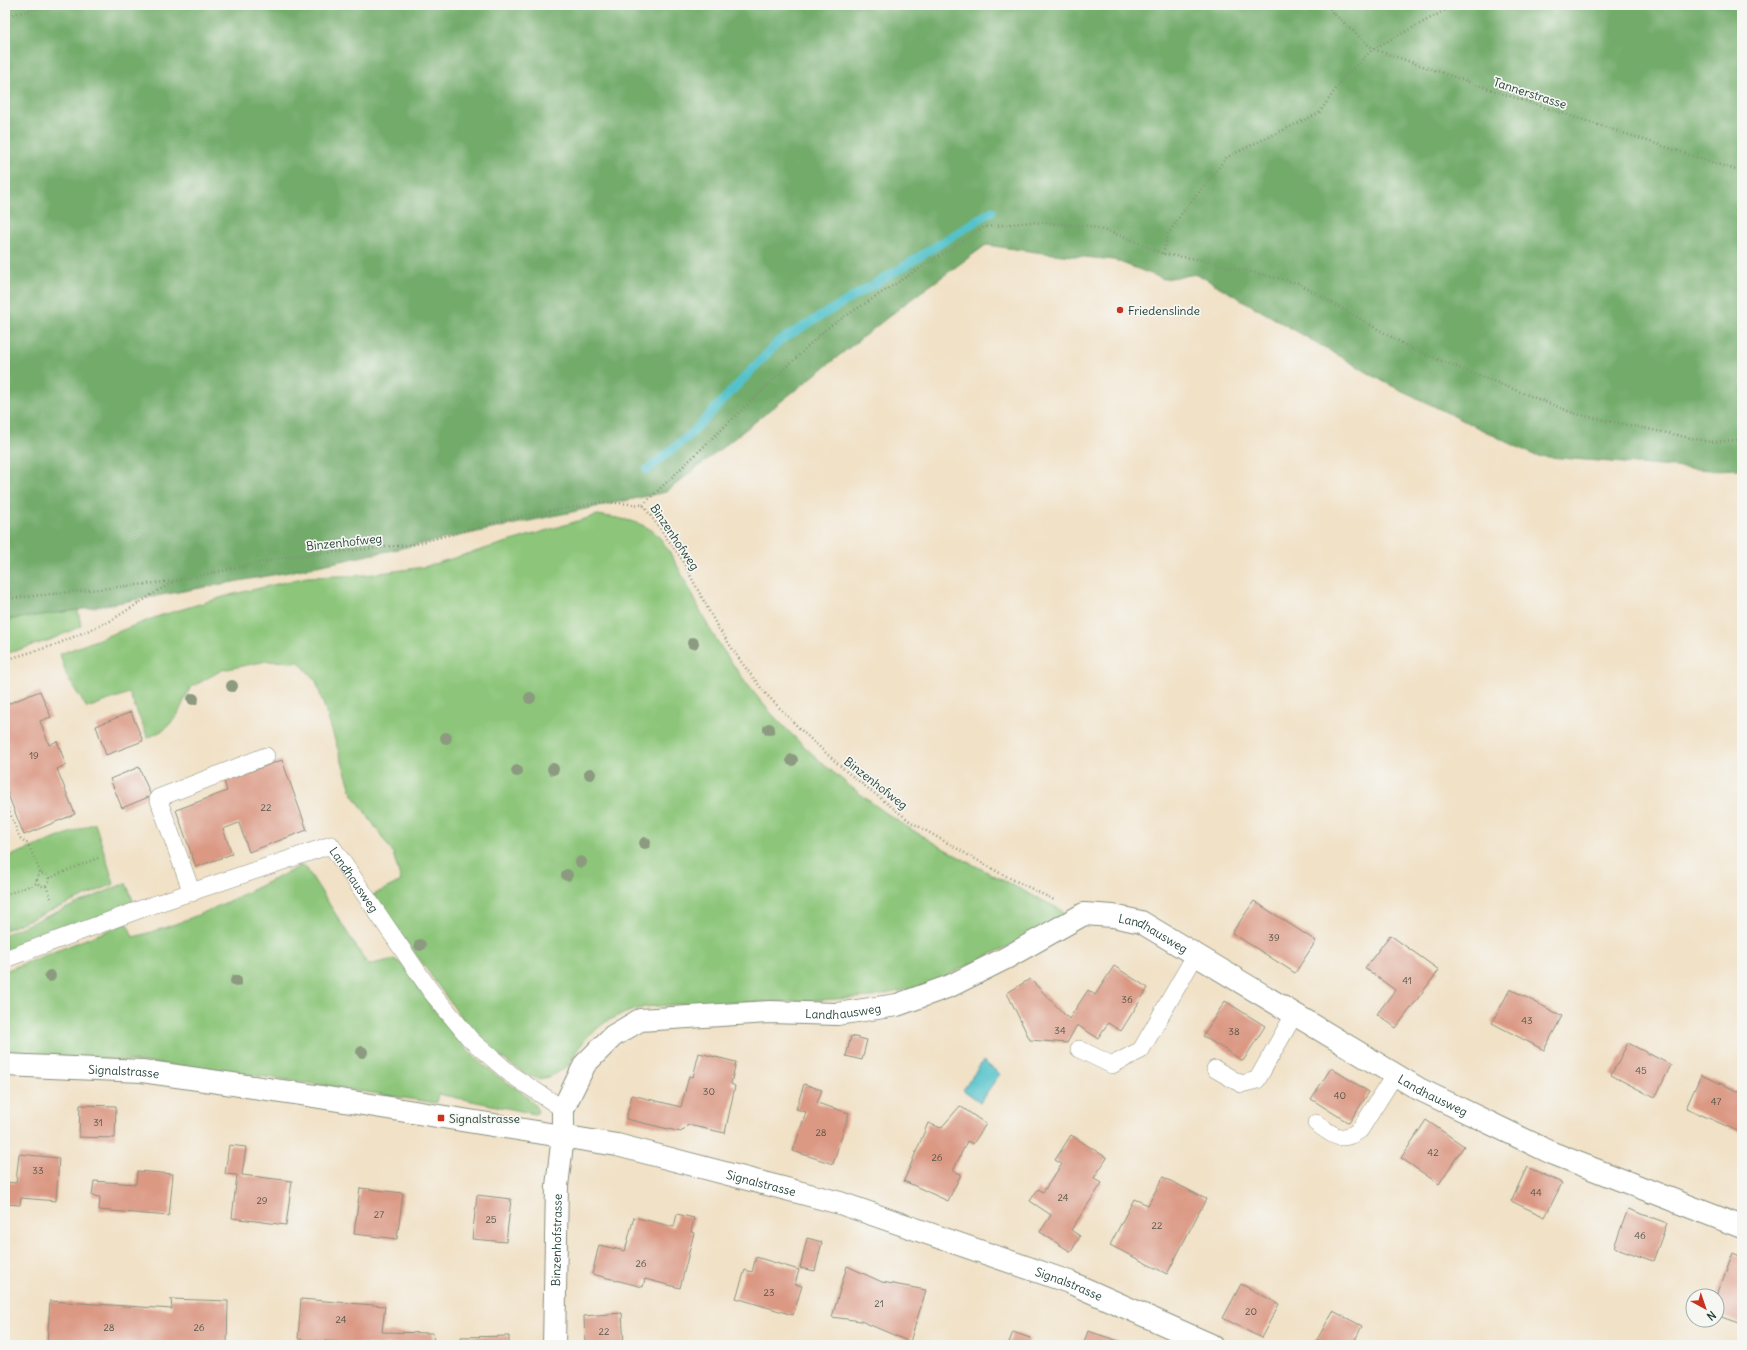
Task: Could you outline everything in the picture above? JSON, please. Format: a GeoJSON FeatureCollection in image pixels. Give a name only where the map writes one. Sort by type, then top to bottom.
{"type":"FeatureCollection","features":[{"type":"Feature","properties":{"kind":"street","name":"Landhausweg"},"geometry":{"type":"LineString","coordinates":[[563,1136],[564,1109],[585,1064],[613,1036],[640,1020],[770,1012],[837,1014],[897,1004],[950,986],[1084,914],[1113,916],[1141,922],[1295,1013],[1419,1089],[1552,1153],[1742,1227]]}},
{"type":"Feature","properties":{"kind":"street","name":"Signalstrasse"},"geometry":{"type":"LineString","coordinates":[[5,1065],[142,1071],[302,1094],[441,1118],[617,1145],[840,1203],[1069,1282],[1204,1343]]}},
{"type":"Feature","properties":{"kind":"street","name":"Binzenhofstrasse"},"geometry":{"type":"LineString","coordinates":[[554,1345],[557,1186],[563,1136]]}},
{"type":"Feature","properties":{"kind":"lane"},"geometry":{"type":"LineString","coordinates":[[192,893],[158,798],[266,756]]}},
{"type":"Feature","properties":{"kind":"lane","name":"Landhausweg"},"geometry":{"type":"LineString","coordinates":[[5,959],[144,908],[331,845],[430,990],[471,1040],[514,1076],[564,1109]]}},
{"type":"Feature","properties":{"kind":"lane"},"geometry":{"type":"LineString","coordinates":[[1079,1049],[1112,1065],[1140,1050],[1196,954]]}},
{"type":"Feature","properties":{"kind":"lane"},"geometry":{"type":"LineString","coordinates":[[1215,1069],[1241,1084],[1257,1080],[1295,1013]]}},
{"type":"Feature","properties":{"kind":"lane"},"geometry":{"type":"LineString","coordinates":[[1316,1123],[1336,1136],[1342,1138],[1351,1136],[1360,1130],[1395,1074]]}},
{"type":"Feature","properties":{"kind":"path"},"geometry":{"type":"LineString","coordinates":[[5,16],[53,5]]}},
{"type":"Feature","properties":{"kind":"path","name":"Tannerstrasse"},"geometry":{"type":"LineString","coordinates":[[1328,5],[1332,12],[1373,49],[1504,94],[1742,172]]}},
{"type":"Feature","properties":{"kind":"path"},"geometry":{"type":"LineString","coordinates":[[1163,254],[1168,234],[1182,213],[1227,157],[1319,113],[1346,76],[1373,49],[1455,5]]}},
{"type":"Feature","properties":{"kind":"path"},"geometry":{"type":"LineString","coordinates":[[643,505],[827,328],[984,228],[1031,222],[1090,226],[1123,236],[1163,254],[1196,259],[1298,283],[1414,350],[1576,414],[1710,442],[1742,440]]}},
{"type":"Feature","properties":{"kind":"path","name":"Binzenhofweg"},"geometry":{"type":"LineString","coordinates":[[5,598],[174,581],[287,557],[414,544],[512,518],[604,502],[643,505],[681,558],[717,626],[742,663],[765,693],[804,733],[847,772],[911,822],[998,872],[1084,914]]}},
{"type":"Feature","properties":{"kind":"path"},"geometry":{"type":"LineString","coordinates":[[5,660],[54,645],[110,621],[174,581]]}},
{"type":"Feature","properties":{"kind":"path"},"geometry":{"type":"LineString","coordinates":[[5,801],[20,838],[28,844],[41,874]]}},
{"type":"Feature","properties":{"kind":"path"},"geometry":{"type":"LineString","coordinates":[[49,878],[98,858]]}},
{"type":"Feature","properties":{"kind":"path"},"geometry":{"type":"LineString","coordinates":[[41,874],[47,875],[49,878]]}},
{"type":"Feature","properties":{"kind":"path"},"geometry":{"type":"LineString","coordinates":[[37,883],[38,877],[41,874]]}},
{"type":"Feature","properties":{"kind":"path"},"geometry":{"type":"LineString","coordinates":[[46,886],[49,882],[49,878]]}},
{"type":"Feature","properties":{"kind":"path"},"geometry":{"type":"LineString","coordinates":[[37,883],[41,886],[46,886]]}},
{"type":"Feature","properties":{"kind":"path"},"geometry":{"type":"LineString","coordinates":[[5,895],[37,883]]}},
{"type":"Feature","properties":{"kind":"path"},"geometry":{"type":"LineString","coordinates":[[46,886],[52,902]]}},
{"type":"Feature","properties":{"kind":"green space"},"geometry":{"type":"Polygon","coordinates":[[[5,5],[1742,5],[1742,469],[1711,470],[1536,456],[1386,383],[1197,274],[1164,279],[1114,260],[1043,253],[986,245],[906,303],[666,492],[289,572],[78,610],[5,620],[5,5]]]}},
{"type":"Feature","properties":{"kind":"green space"},"geometry":{"type":"Polygon","coordinates":[[[598,515],[640,524],[653,531],[659,537],[667,547],[708,626],[738,671],[771,713],[826,766],[871,802],[907,827],[973,865],[1063,911],[1065,915],[1063,920],[927,985],[872,997],[782,1002],[695,1003],[645,1007],[628,1012],[607,1021],[589,1035],[577,1050],[569,1065],[549,1077],[538,1079],[527,1075],[510,1064],[487,1046],[463,1020],[373,895],[401,881],[393,853],[352,793],[316,681],[299,662],[267,661],[222,670],[190,688],[177,716],[165,729],[148,738],[129,693],[87,708],[67,677],[60,654],[159,616],[230,595],[307,577],[366,575],[424,567],[598,515]]]}},
{"type":"Feature","properties":{"kind":"green space"},"geometry":{"type":"Polygon","coordinates":[[[78,610],[81,626],[50,640],[5,654],[5,620],[78,610]]]}},
{"type":"Feature","properties":{"kind":"green space"},"geometry":{"type":"Polygon","coordinates":[[[95,823],[114,884],[5,930],[5,858],[95,823]]]}},
{"type":"Feature","properties":{"kind":"green space"},"geometry":{"type":"Polygon","coordinates":[[[301,866],[305,866],[368,965],[394,959],[403,965],[442,1021],[453,1034],[477,1059],[531,1101],[538,1112],[535,1114],[438,1094],[436,1103],[208,1069],[106,1059],[5,1053],[5,971],[127,923],[133,937],[176,924],[218,906],[301,866]]]}},
{"type":"Feature","properties":{"kind":"green space"},"geometry":{"type":"Polygon","coordinates":[[[126,883],[134,903],[5,955],[5,934],[126,883]]]}},
{"type":"Feature","properties":{"kind":"water"},"geometry":{"type":"Polygon","coordinates":[[[983,1061],[1000,1074],[980,1102],[963,1090],[983,1061]]]}},
{"type":"Feature","properties":{"kind":"building"},"geometry":{"type":"Polygon","coordinates":[[[40,691],[51,717],[40,721],[49,745],[57,741],[66,765],[57,769],[75,814],[24,835],[5,787],[5,705],[40,691]]]}},
{"type":"Feature","properties":{"kind":"building"},"geometry":{"type":"Polygon","coordinates":[[[131,712],[143,741],[106,755],[96,726],[131,712]]]}},
{"type":"Feature","properties":{"kind":"building"},"geometry":{"type":"Polygon","coordinates":[[[282,760],[307,830],[249,852],[239,823],[223,829],[232,854],[196,867],[176,810],[227,791],[224,781],[282,760]]]}},
{"type":"Feature","properties":{"kind":"building"},"geometry":{"type":"Polygon","coordinates":[[[139,767],[151,796],[122,808],[110,779],[139,767]]]}},
{"type":"Feature","properties":{"kind":"building"},"geometry":{"type":"Polygon","coordinates":[[[1254,901],[1316,941],[1295,973],[1232,933],[1254,901]]]}},
{"type":"Feature","properties":{"kind":"building"},"geometry":{"type":"Polygon","coordinates":[[[1390,935],[1439,970],[1396,1028],[1377,1014],[1395,990],[1365,968],[1390,935]]]}},
{"type":"Feature","properties":{"kind":"building"},"geometry":{"type":"Polygon","coordinates":[[[1114,966],[1148,988],[1121,1031],[1108,1023],[1098,1038],[1077,1025],[1067,1043],[1030,1040],[1007,993],[1030,979],[1069,1019],[1088,990],[1095,995],[1114,966]]]}},
{"type":"Feature","properties":{"kind":"building"},"geometry":{"type":"Polygon","coordinates":[[[1510,989],[1562,1016],[1544,1050],[1492,1023],[1510,989]]]}},
{"type":"Feature","properties":{"kind":"building"},"geometry":{"type":"Polygon","coordinates":[[[1225,1001],[1265,1026],[1243,1061],[1203,1036],[1225,1001]]]}},
{"type":"Feature","properties":{"kind":"building"},"geometry":{"type":"Polygon","coordinates":[[[851,1036],[867,1040],[862,1060],[846,1056],[851,1036]]]}},
{"type":"Feature","properties":{"kind":"building"},"geometry":{"type":"Polygon","coordinates":[[[1628,1043],[1671,1065],[1655,1098],[1611,1075],[1628,1043]]]}},
{"type":"Feature","properties":{"kind":"building"},"geometry":{"type":"Polygon","coordinates":[[[699,1053],[736,1062],[731,1084],[735,1086],[725,1133],[688,1125],[681,1132],[626,1119],[632,1095],[681,1107],[689,1076],[693,1077],[699,1053]]]}},
{"type":"Feature","properties":{"kind":"building"},"geometry":{"type":"Polygon","coordinates":[[[1331,1068],[1369,1092],[1349,1123],[1311,1099],[1331,1068]]]}},
{"type":"Feature","properties":{"kind":"building"},"geometry":{"type":"Polygon","coordinates":[[[1701,1075],[1742,1093],[1742,1133],[1686,1108],[1701,1075]]]}},
{"type":"Feature","properties":{"kind":"building"},"geometry":{"type":"Polygon","coordinates":[[[804,1084],[822,1090],[817,1103],[849,1113],[833,1164],[793,1151],[806,1112],[796,1109],[804,1084]]]}},
{"type":"Feature","properties":{"kind":"building"},"geometry":{"type":"Polygon","coordinates":[[[80,1105],[116,1106],[115,1138],[79,1137],[80,1105]]]}},
{"type":"Feature","properties":{"kind":"building"},"geometry":{"type":"Polygon","coordinates":[[[960,1106],[986,1124],[973,1144],[967,1141],[953,1171],[961,1174],[948,1201],[904,1181],[928,1123],[941,1128],[960,1106]]]}},
{"type":"Feature","properties":{"kind":"building"},"geometry":{"type":"Polygon","coordinates":[[[1426,1120],[1464,1146],[1439,1184],[1401,1158],[1426,1120]]]}},
{"type":"Feature","properties":{"kind":"building"},"geometry":{"type":"Polygon","coordinates":[[[1071,1135],[1107,1158],[1094,1178],[1102,1183],[1071,1230],[1080,1236],[1071,1252],[1040,1232],[1051,1215],[1030,1201],[1038,1189],[1043,1192],[1062,1164],[1055,1160],[1071,1135]]]}},
{"type":"Feature","properties":{"kind":"building"},"geometry":{"type":"Polygon","coordinates":[[[229,1145],[246,1147],[242,1175],[292,1181],[286,1225],[232,1218],[237,1175],[225,1174],[229,1145]]]}},
{"type":"Feature","properties":{"kind":"building"},"geometry":{"type":"Polygon","coordinates":[[[19,1154],[59,1158],[56,1201],[21,1198],[20,1205],[5,1204],[5,1182],[16,1183],[19,1154]]]}},
{"type":"Feature","properties":{"kind":"building"},"geometry":{"type":"Polygon","coordinates":[[[1527,1167],[1562,1183],[1545,1217],[1511,1201],[1527,1167]]]}},
{"type":"Feature","properties":{"kind":"building"},"geometry":{"type":"Polygon","coordinates":[[[137,1171],[173,1174],[169,1216],[99,1210],[100,1197],[92,1196],[94,1181],[136,1184],[137,1171]]]}},
{"type":"Feature","properties":{"kind":"building"},"geometry":{"type":"Polygon","coordinates":[[[1163,1177],[1206,1199],[1167,1274],[1110,1245],[1134,1199],[1148,1205],[1163,1177]]]}},
{"type":"Feature","properties":{"kind":"building"},"geometry":{"type":"Polygon","coordinates":[[[360,1188],[403,1193],[397,1239],[354,1234],[360,1188]]]}},
{"type":"Feature","properties":{"kind":"building"},"geometry":{"type":"Polygon","coordinates":[[[477,1195],[511,1199],[506,1242],[472,1239],[477,1195]]]}},
{"type":"Feature","properties":{"kind":"building"},"geometry":{"type":"Polygon","coordinates":[[[1628,1209],[1667,1223],[1653,1261],[1614,1247],[1628,1209]]]}},
{"type":"Feature","properties":{"kind":"building"},"geometry":{"type":"Polygon","coordinates":[[[677,1214],[694,1218],[691,1232],[694,1233],[680,1288],[645,1279],[643,1287],[592,1274],[599,1245],[625,1251],[634,1217],[674,1227],[677,1214]]]}},
{"type":"Feature","properties":{"kind":"building"},"geometry":{"type":"Polygon","coordinates":[[[807,1238],[822,1242],[815,1271],[800,1268],[807,1238]]]}},
{"type":"Feature","properties":{"kind":"building"},"geometry":{"type":"Polygon","coordinates":[[[1733,1253],[1742,1257],[1742,1324],[1725,1318],[1725,1288],[1720,1288],[1733,1253]]]}},
{"type":"Feature","properties":{"kind":"building"},"geometry":{"type":"Polygon","coordinates":[[[756,1257],[799,1270],[795,1284],[802,1286],[793,1315],[736,1298],[745,1270],[752,1272],[756,1257]]]}},
{"type":"Feature","properties":{"kind":"building"},"geometry":{"type":"Polygon","coordinates":[[[847,1266],[882,1282],[926,1290],[910,1342],[861,1321],[832,1317],[847,1266]]]}},
{"type":"Feature","properties":{"kind":"building"},"geometry":{"type":"Polygon","coordinates":[[[1241,1284],[1279,1304],[1261,1338],[1223,1318],[1241,1284]]]}},
{"type":"Feature","properties":{"kind":"building"},"geometry":{"type":"Polygon","coordinates":[[[171,1299],[228,1301],[227,1345],[47,1345],[50,1301],[172,1309],[171,1299]]]}},
{"type":"Feature","properties":{"kind":"building"},"geometry":{"type":"Polygon","coordinates":[[[301,1299],[385,1306],[382,1332],[433,1333],[434,1345],[381,1345],[298,1339],[301,1299]]]}},
{"type":"Feature","properties":{"kind":"building"},"geometry":{"type":"Polygon","coordinates":[[[1333,1311],[1362,1326],[1355,1340],[1359,1342],[1357,1345],[1314,1345],[1333,1311]]]}},
{"type":"Feature","properties":{"kind":"building"},"geometry":{"type":"Polygon","coordinates":[[[622,1313],[624,1345],[585,1345],[584,1316],[622,1313]]]}},
{"type":"Feature","properties":{"kind":"building"},"geometry":{"type":"Polygon","coordinates":[[[1088,1331],[1131,1345],[1083,1345],[1088,1331]]]}},
{"type":"Feature","properties":{"kind":"building"},"geometry":{"type":"Polygon","coordinates":[[[1013,1332],[1030,1338],[1028,1345],[1008,1345],[1013,1332]]]}},
{"type":"Feature","properties":{"kind":"building"},"geometry":{"type":"Polygon","coordinates":[[[509,1336],[509,1345],[461,1345],[461,1337],[509,1336]]]}},
{"type":"Feature","properties":{"kind":"waterway"},"geometry":{"type":"LineString","coordinates":[[647,470],[691,434],[779,341],[903,267],[992,211]]}},
{"type":"Feature","properties":{"kind":"place","name":"Friedenslinde"},"geometry":{"type":"Point","coordinates":[1120,310]}},
{"type":"Feature","properties":{"kind":"place","name":"Signalstrasse"},"geometry":{"type":"Point","coordinates":[441,1118]}}]}
